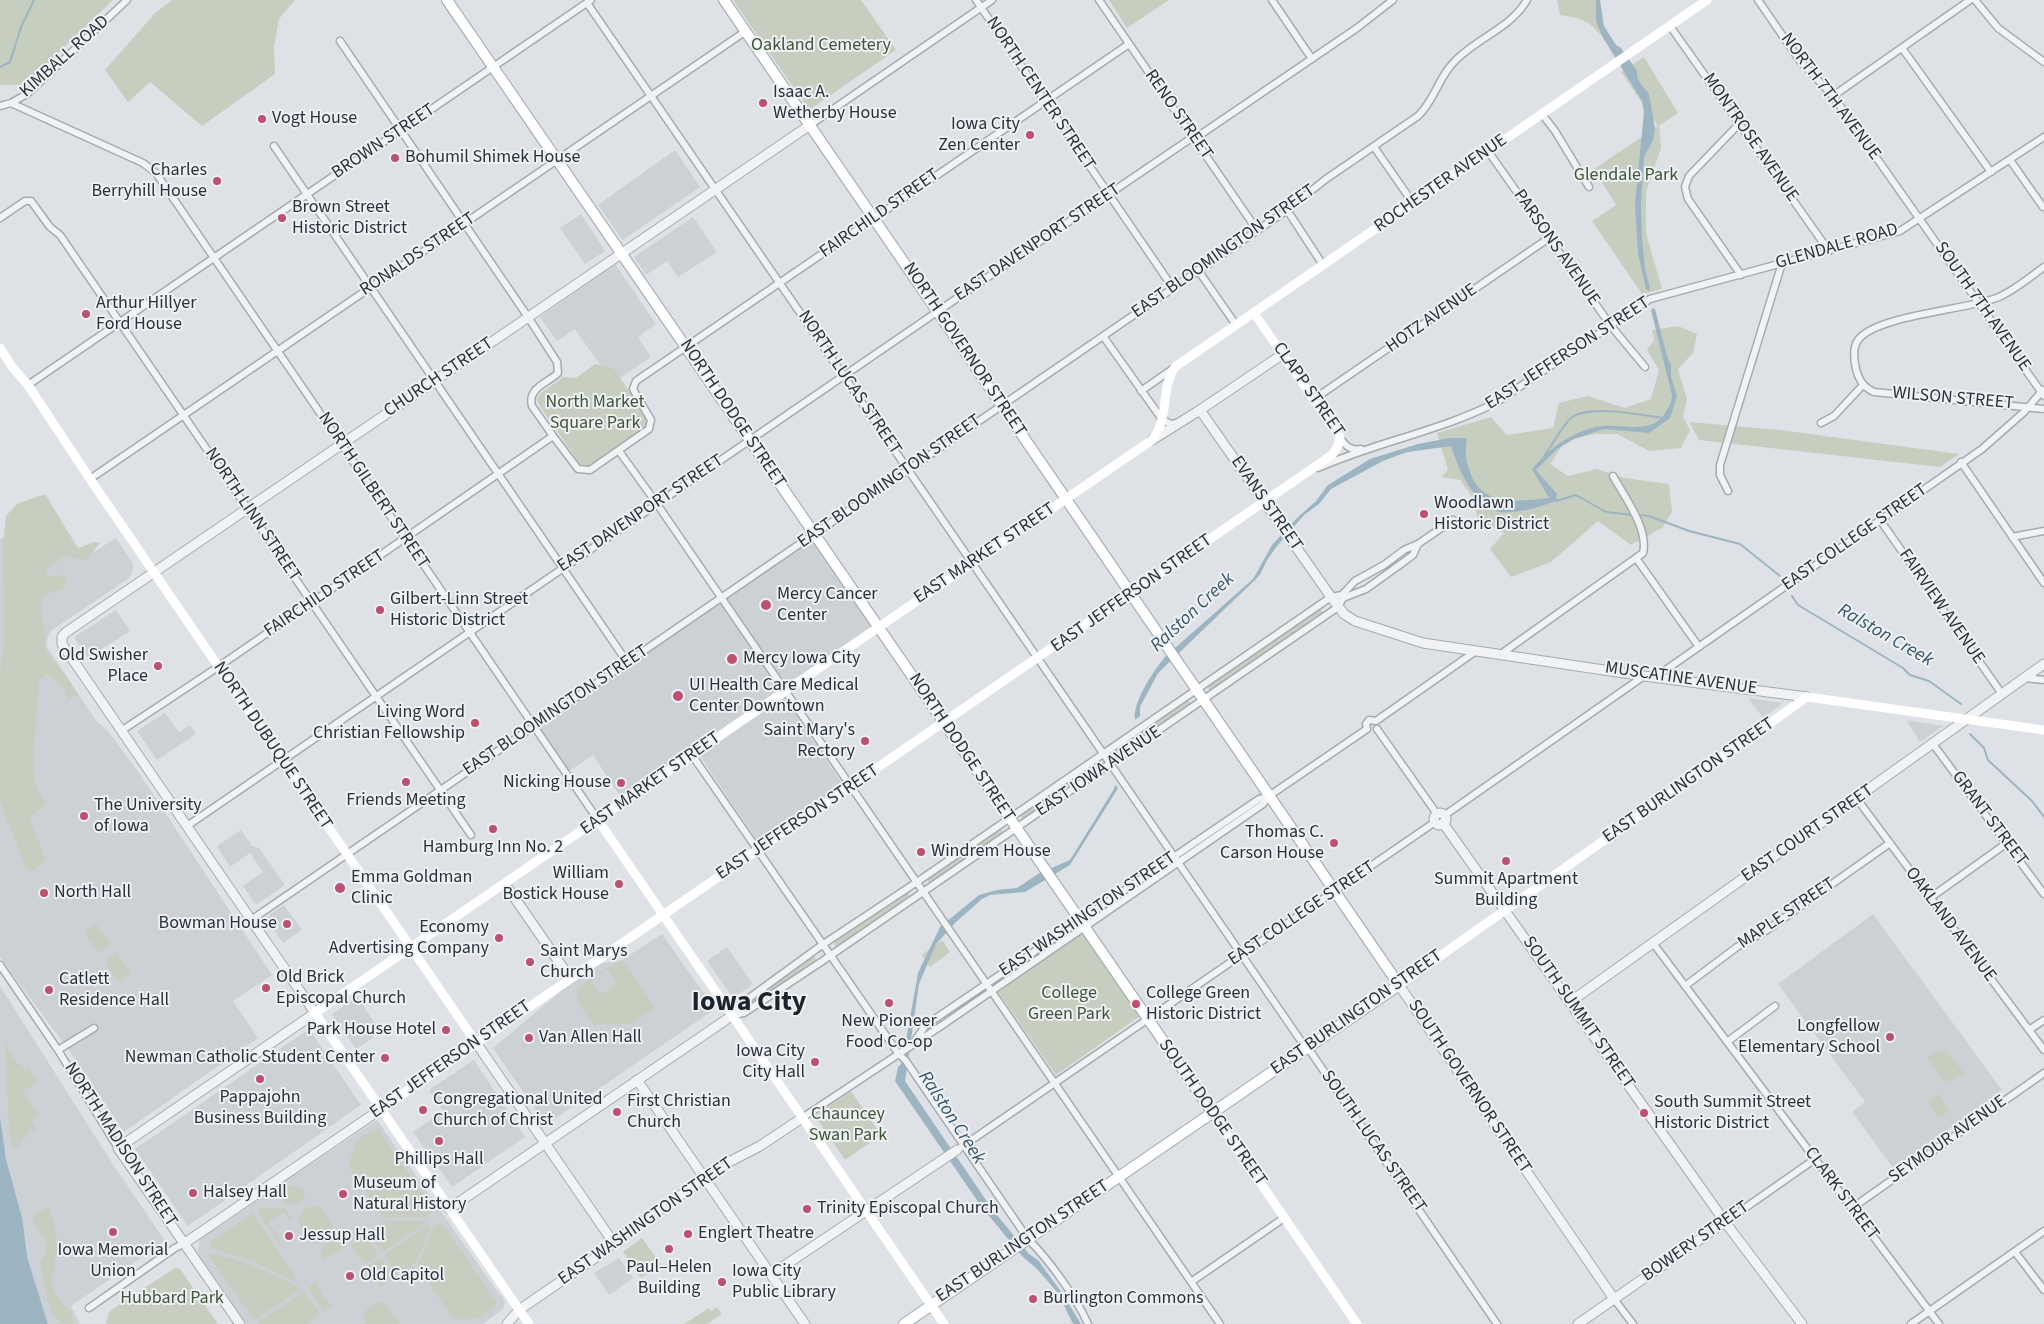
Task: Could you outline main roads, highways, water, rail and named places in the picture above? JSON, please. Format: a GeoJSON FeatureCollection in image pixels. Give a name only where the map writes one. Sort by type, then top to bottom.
{"type":"FeatureCollection","features":[{"type":"Feature","properties":{"kind":"main road","name":"NORTH DODGE STREET"},"geometry":{"type":"LineString","coordinates":[[447,0],[1016,828]]}},
{"type":"Feature","properties":{"kind":"main road","name":"NORTH GOVERNOR STREET"},"geometry":{"type":"LineString","coordinates":[[724,0],[1203,700]]}},
{"type":"Feature","properties":{"kind":"main road","name":"ROCHESTER AVENUE"},"geometry":{"type":"LineString","coordinates":[[1152,440],[1158,432],[1162,419],[1168,379],[1175,367],[1707,0]]}},
{"type":"Feature","properties":{"kind":"main road","name":"CLAPP STREET"},"geometry":{"type":"LineString","coordinates":[[1254,313],[1340,438]]}},
{"type":"Feature","properties":{"kind":"main road","name":"NORTH DUBUQUE STREET"},"geometry":{"type":"LineString","coordinates":[[0,348],[12,368],[28,385],[346,855],[410,948],[417,954],[477,1044]]}},
{"type":"Feature","properties":{"kind":"main road","name":"EAST JEFFERSON STREET"},"geometry":{"type":"LineString","coordinates":[[381,1109],[1302,477],[1332,455],[1338,446],[1340,438]]}},
{"type":"Feature","properties":{"kind":"main road","name":"EAST MARKET STREET"},"geometry":{"type":"LineString","coordinates":[[381,1109],[315,1013],[1152,440]]}},
{"type":"Feature","properties":{"kind":"main road","name":"MUSCATINE AVENUE"},"geometry":{"type":"LineString","coordinates":[[1807,697],[2044,730]]}},
{"type":"Feature","properties":{"kind":"main road","name":"EAST BURLINGTON STREET"},"geometry":{"type":"LineString","coordinates":[[904,1324],[1399,985],[1807,697]]}},
{"type":"Feature","properties":{"kind":"main road","name":"SOUTH GOVERNOR STREET"},"geometry":{"type":"LineString","coordinates":[[1203,700],[1399,985]]}},
{"type":"Feature","properties":{"kind":"main road","name":"NORTH GILBERT STREET"},"geometry":{"type":"LineString","coordinates":[[598,820],[944,1324]]}},
{"type":"Feature","properties":{"kind":"main road","name":"SOUTH DODGE STREET"},"geometry":{"type":"LineString","coordinates":[[1016,828],[1357,1324]]}},
{"type":"Feature","properties":{"kind":"main road"},"geometry":{"type":"LineString","coordinates":[[381,1109],[529,1324]]}},
{"type":"Feature","properties":{"kind":"water"},"geometry":{"type":"Polygon","coordinates":[[[1596,0],[1600,0],[1604,26],[1616,45],[1621,48],[1637,71],[1640,83],[1649,94],[1655,128],[1653,140],[1644,157],[1641,205],[1642,238],[1649,291],[1646,289],[1638,254],[1635,203],[1644,112],[1642,101],[1602,36],[1596,21],[1596,0]]]}},
{"type":"Feature","properties":{"kind":"water","name":"Ralston Creek"},"geometry":{"type":"Polygon","coordinates":[[[1655,309],[1671,365],[1671,376],[1677,396],[1670,418],[1649,433],[1604,429],[1574,439],[1557,449],[1536,470],[1557,494],[1556,501],[1543,506],[1514,512],[1499,512],[1493,509],[1475,494],[1465,480],[1451,446],[1399,455],[1383,461],[1331,489],[1319,504],[1304,515],[1277,546],[1255,580],[1158,673],[1140,707],[1140,716],[1117,790],[1070,865],[1025,892],[990,895],[982,899],[956,922],[936,944],[919,984],[905,1081],[992,1209],[1029,1254],[1038,1260],[1062,1293],[1081,1324],[1073,1324],[1058,1293],[1037,1269],[1022,1256],[981,1206],[895,1081],[898,1067],[902,1063],[918,973],[940,927],[979,895],[997,890],[1017,888],[1038,874],[1070,860],[1114,789],[1135,719],[1137,704],[1145,686],[1156,669],[1166,656],[1253,579],[1272,545],[1316,501],[1328,485],[1370,459],[1418,444],[1449,438],[1467,438],[1466,455],[1468,467],[1476,484],[1483,492],[1492,497],[1514,501],[1549,498],[1532,469],[1558,444],[1591,428],[1601,426],[1642,427],[1651,425],[1659,420],[1669,407],[1672,395],[1651,310],[1655,309]]]}},
{"type":"Feature","properties":{"kind":"water"},"geometry":{"type":"Polygon","coordinates":[[[0,1116],[6,1159],[22,1218],[28,1260],[48,1324],[0,1324],[0,1116]]]}},
{"type":"Feature","properties":{"kind":"waterway"},"geometry":{"type":"LineString","coordinates":[[0,67],[10,62],[21,27],[34,0]]}},
{"type":"Feature","properties":{"kind":"waterway","name":"Ralston Creek"},"geometry":{"type":"LineString","coordinates":[[1544,456],[1568,421],[1579,414],[1602,411],[1663,418]]}},
{"type":"Feature","properties":{"kind":"waterway","name":"Ralston Creek"},"geometry":{"type":"LineString","coordinates":[[1555,499],[1556,501],[1576,495],[1606,512],[1633,515]]}},
{"type":"Feature","properties":{"kind":"waterway","name":"Ralston Creek"},"geometry":{"type":"LineString","coordinates":[[1638,515],[1649,516],[1689,531],[1740,544],[1780,576]]}},
{"type":"Feature","properties":{"kind":"waterway","name":"Ralston Creek"},"geometry":{"type":"LineString","coordinates":[[1792,596],[1798,605],[1903,668],[1910,675],[1929,681],[1961,704]]}},
{"type":"Feature","properties":{"kind":"waterway","name":"Ralston Creek"},"geometry":{"type":"LineString","coordinates":[[1970,734],[1984,748],[1988,760],[2032,801],[2044,817]]}},
{"type":"Feature","properties":{"kind":"place","name":"Isaac A. Wetherby House"},"geometry":{"type":"Point","coordinates":[763,103]}},
{"type":"Feature","properties":{"kind":"place","name":"Vogt House"},"geometry":{"type":"Point","coordinates":[262,119]}},
{"type":"Feature","properties":{"kind":"place","name":"Iowa City Zen Center"},"geometry":{"type":"Point","coordinates":[1030,135]}},
{"type":"Feature","properties":{"kind":"place","name":"Bohumil Shimek House"},"geometry":{"type":"Point","coordinates":[395,158]}},
{"type":"Feature","properties":{"kind":"place","name":"Charles Berryhill House"},"geometry":{"type":"Point","coordinates":[217,181]}},
{"type":"Feature","properties":{"kind":"place","name":"Brown Street Historic District"},"geometry":{"type":"Point","coordinates":[282,218]}},
{"type":"Feature","properties":{"kind":"place","name":"Arthur Hillyer Ford House"},"geometry":{"type":"Point","coordinates":[86,314]}},
{"type":"Feature","properties":{"kind":"place","name":"Woodlawn Historic District"},"geometry":{"type":"Point","coordinates":[1424,514]}},
{"type":"Feature","properties":{"kind":"place","name":"Mercy Cancer Center"},"geometry":{"type":"Point","coordinates":[766,605]}},
{"type":"Feature","properties":{"kind":"place","name":"Gilbert-Linn Street Historic District"},"geometry":{"type":"Point","coordinates":[380,610]}},
{"type":"Feature","properties":{"kind":"place","name":"Mercy Iowa City"},"geometry":{"type":"Point","coordinates":[732,659]}},
{"type":"Feature","properties":{"kind":"place","name":"Old Swisher Place"},"geometry":{"type":"Point","coordinates":[158,666]}},
{"type":"Feature","properties":{"kind":"place","name":"UI Health Care Medical Center Downtown"},"geometry":{"type":"Point","coordinates":[678,696]}},
{"type":"Feature","properties":{"kind":"place","name":"Living Word Christian Fellowship"},"geometry":{"type":"Point","coordinates":[475,723]}},
{"type":"Feature","properties":{"kind":"place","name":"Saint Mary's Rectory"},"geometry":{"type":"Point","coordinates":[865,741]}},
{"type":"Feature","properties":{"kind":"place","name":"Friends Meeting"},"geometry":{"type":"Point","coordinates":[406,782]}},
{"type":"Feature","properties":{"kind":"place","name":"Nicking House"},"geometry":{"type":"Point","coordinates":[621,783]}},
{"type":"Feature","properties":{"kind":"place","name":"The University of Iowa"},"geometry":{"type":"Point","coordinates":[84,816]}},
{"type":"Feature","properties":{"kind":"place","name":"Hamburg Inn No. 2"},"geometry":{"type":"Point","coordinates":[493,829]}},
{"type":"Feature","properties":{"kind":"place","name":"Thomas C. Carson House"},"geometry":{"type":"Point","coordinates":[1334,843]}},
{"type":"Feature","properties":{"kind":"place","name":"Windrem House"},"geometry":{"type":"Point","coordinates":[921,852]}},
{"type":"Feature","properties":{"kind":"place","name":"Summit Apartment Building"},"geometry":{"type":"Point","coordinates":[1506,861]}},
{"type":"Feature","properties":{"kind":"place","name":"William Bostick House"},"geometry":{"type":"Point","coordinates":[619,884]}},
{"type":"Feature","properties":{"kind":"place","name":"Emma Goldman Clinic"},"geometry":{"type":"Point","coordinates":[340,888]}},
{"type":"Feature","properties":{"kind":"place","name":"North Hall"},"geometry":{"type":"Point","coordinates":[44,893]}},
{"type":"Feature","properties":{"kind":"place","name":"Bowman House"},"geometry":{"type":"Point","coordinates":[287,924]}},
{"type":"Feature","properties":{"kind":"place","name":"Economy Advertising Company"},"geometry":{"type":"Point","coordinates":[499,938]}},
{"type":"Feature","properties":{"kind":"place","name":"Saint Marys Church"},"geometry":{"type":"Point","coordinates":[530,962]}},
{"type":"Feature","properties":{"kind":"place","name":"Old Brick Episcopal Church"},"geometry":{"type":"Point","coordinates":[266,988]}},
{"type":"Feature","properties":{"kind":"place","name":"Catlett Residence Hall"},"geometry":{"type":"Point","coordinates":[49,990]}},
{"type":"Feature","properties":{"kind":"place","name":"New Pioneer Food Co-op"},"geometry":{"type":"Point","coordinates":[889,1003]}},
{"type":"Feature","properties":{"kind":"place","name":"College Green Historic District"},"geometry":{"type":"Point","coordinates":[1136,1004]}},
{"type":"Feature","properties":{"kind":"place","name":"Park House Hotel"},"geometry":{"type":"Point","coordinates":[446,1030]}},
{"type":"Feature","properties":{"kind":"place","name":"Longfellow Elementary School"},"geometry":{"type":"Point","coordinates":[1890,1037]}},
{"type":"Feature","properties":{"kind":"place","name":"Van Allen Hall"},"geometry":{"type":"Point","coordinates":[529,1038]}},
{"type":"Feature","properties":{"kind":"place","name":"Newman Catholic Student Center"},"geometry":{"type":"Point","coordinates":[385,1058]}},
{"type":"Feature","properties":{"kind":"place","name":"Iowa City City Hall"},"geometry":{"type":"Point","coordinates":[815,1062]}},
{"type":"Feature","properties":{"kind":"place","name":"Pappajohn Business Building"},"geometry":{"type":"Point","coordinates":[260,1079]}},
{"type":"Feature","properties":{"kind":"place","name":"Congregational United Church of Christ"},"geometry":{"type":"Point","coordinates":[423,1110]}},
{"type":"Feature","properties":{"kind":"place","name":"First Christian Church"},"geometry":{"type":"Point","coordinates":[617,1112]}},
{"type":"Feature","properties":{"kind":"place","name":"South Summit Street Historic District"},"geometry":{"type":"Point","coordinates":[1644,1113]}},
{"type":"Feature","properties":{"kind":"place","name":"Phillips Hall"},"geometry":{"type":"Point","coordinates":[439,1141]}},
{"type":"Feature","properties":{"kind":"place","name":"Halsey Hall"},"geometry":{"type":"Point","coordinates":[193,1193]}},
{"type":"Feature","properties":{"kind":"place","name":"Museum of Natural History"},"geometry":{"type":"Point","coordinates":[343,1194]}},
{"type":"Feature","properties":{"kind":"place","name":"Trinity Episcopal Church"},"geometry":{"type":"Point","coordinates":[807,1209]}},
{"type":"Feature","properties":{"kind":"place","name":"Iowa Memorial Union"},"geometry":{"type":"Point","coordinates":[113,1232]}},
{"type":"Feature","properties":{"kind":"place","name":"Englert Theatre"},"geometry":{"type":"Point","coordinates":[688,1234]}},
{"type":"Feature","properties":{"kind":"place","name":"Jessup Hall"},"geometry":{"type":"Point","coordinates":[289,1236]}},
{"type":"Feature","properties":{"kind":"place","name":"Paul–Helen Building"},"geometry":{"type":"Point","coordinates":[669,1249]}},
{"type":"Feature","properties":{"kind":"place","name":"Old Capitol"},"geometry":{"type":"Point","coordinates":[350,1276]}},
{"type":"Feature","properties":{"kind":"place","name":"Iowa City Public Library"},"geometry":{"type":"Point","coordinates":[722,1282]}},
{"type":"Feature","properties":{"kind":"place","name":"Burlington Commons"},"geometry":{"type":"Point","coordinates":[1033,1299]}},
{"type":"Feature","properties":{"kind":"district","name":"Iowa City"},"geometry":{"type":"Point","coordinates":[749,1004]}},
{"type":"Feature","properties":{"kind":"park label","name":"Oakland Cemetery"},"geometry":{"type":"Point","coordinates":[821,46]}},
{"type":"Feature","properties":{"kind":"park label","name":"Glendale Park"},"geometry":{"type":"Point","coordinates":[1626,176]}},
{"type":"Feature","properties":{"kind":"park label","name":"North Market Square Park"},"geometry":{"type":"Point","coordinates":[595,413]}},
{"type":"Feature","properties":{"kind":"park label","name":"College Green Park"},"geometry":{"type":"Point","coordinates":[1069,1004]}},
{"type":"Feature","properties":{"kind":"park label","name":"Chauncey Swan Park"},"geometry":{"type":"Point","coordinates":[848,1125]}},
{"type":"Feature","properties":{"kind":"park label","name":"Hubbard Park"},"geometry":{"type":"Point","coordinates":[172,1299]}}]}
